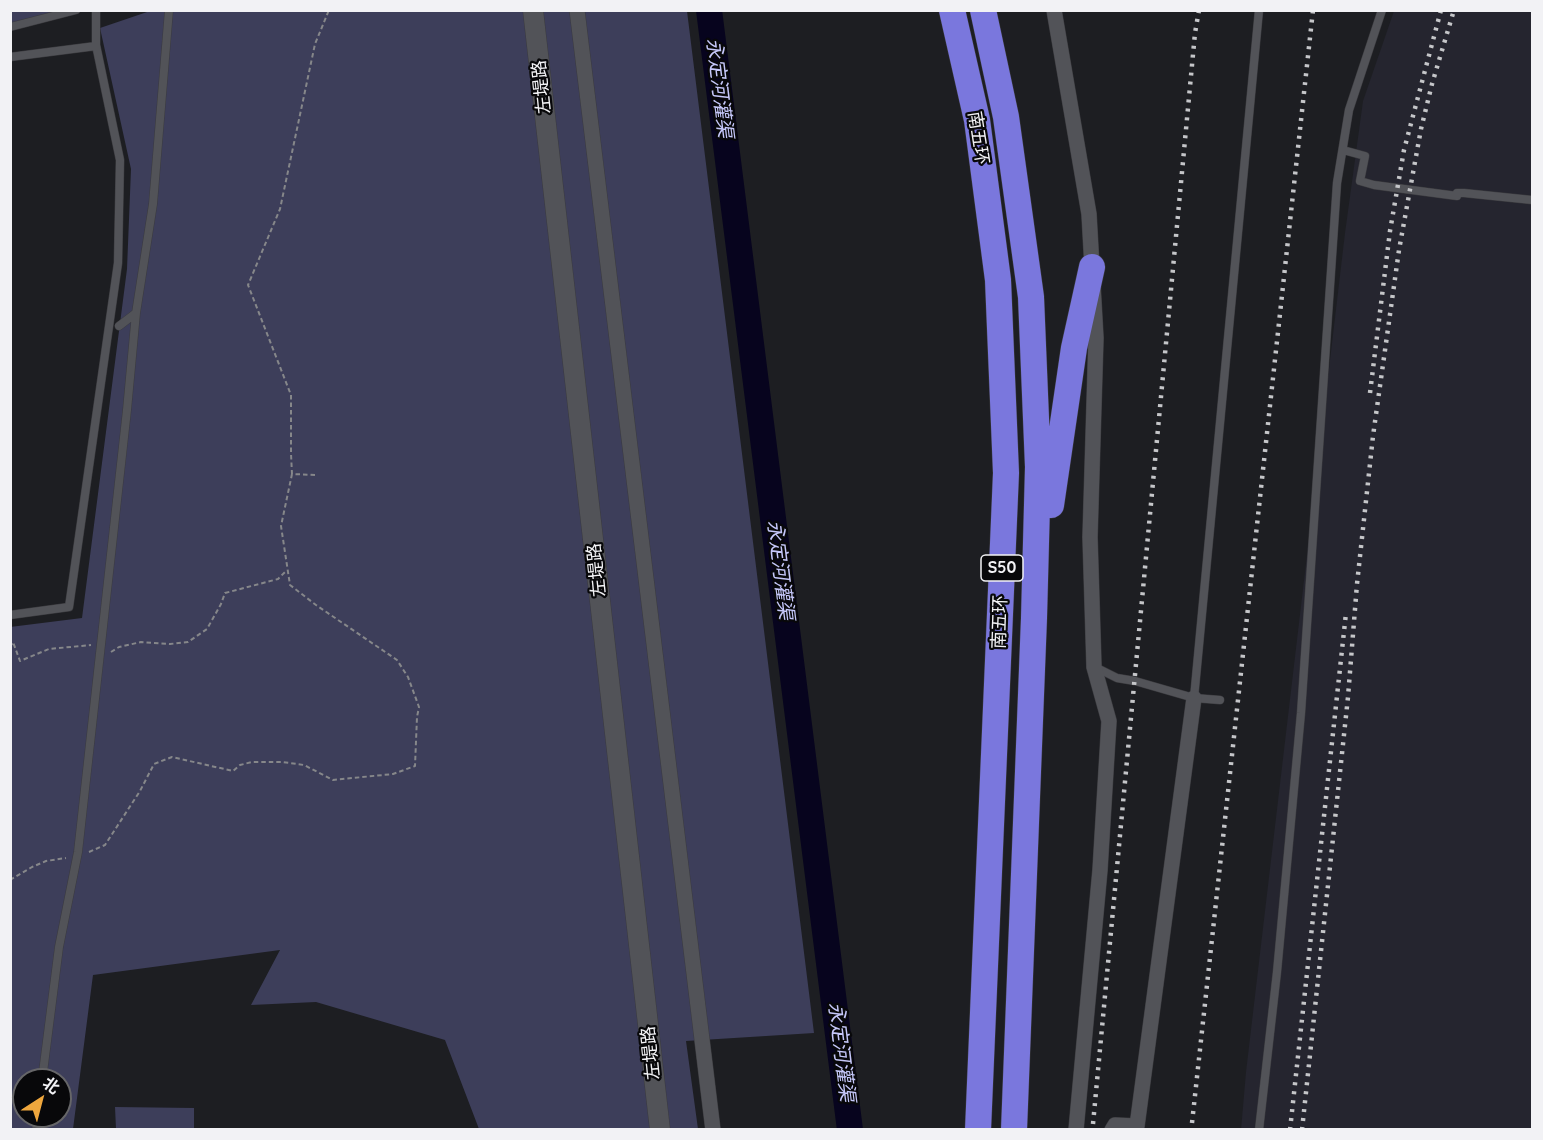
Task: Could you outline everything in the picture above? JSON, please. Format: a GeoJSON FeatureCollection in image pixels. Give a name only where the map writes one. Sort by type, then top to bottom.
{"type":"FeatureCollection","features":[{"type":"Feature","properties":{"kind":"highway","name":"南五环"},"geometry":{"type":"LineString","coordinates":[[952,10],[977,120],[998,280],[1006,473],[978,1130]]}},
{"type":"Feature","properties":{"kind":"highway","name":"南五环"},"geometry":{"type":"LineString","coordinates":[[983,10],[1006,117],[1031,297],[1038,467],[1014,1130]]}},
{"type":"Feature","properties":{"kind":"highway"},"geometry":{"type":"LineString","coordinates":[[1034,618],[1074,348],[1092,267]]}},
{"type":"Feature","properties":{"kind":"main road","name":"左堤路"},"geometry":{"type":"LineString","coordinates":[[533,10],[660,1130]]}},
{"type":"Feature","properties":{"kind":"street"},"geometry":{"type":"LineString","coordinates":[[577,10],[713,1130]]}},
{"type":"Feature","properties":{"kind":"street"},"geometry":{"type":"LineString","coordinates":[[1054,10],[1089,214],[1096,338],[1090,537],[1094,667],[1109,721],[1100,870],[1076,1130]]}},
{"type":"Feature","properties":{"kind":"street"},"geometry":{"type":"LineString","coordinates":[[1112,1130],[1115,1125],[1137,1126],[1194,698]]}},
{"type":"Feature","properties":{"kind":"lane"},"geometry":{"type":"LineString","coordinates":[[10,27],[76,10]]}},
{"type":"Feature","properties":{"kind":"lane"},"geometry":{"type":"LineString","coordinates":[[10,615],[69,606],[118,263],[120,160],[96,45],[96,10]]}},
{"type":"Feature","properties":{"kind":"lane"},"geometry":{"type":"LineString","coordinates":[[44,1068],[59,947],[77,857],[136,313],[153,204],[170,10]]}},
{"type":"Feature","properties":{"kind":"lane"},"geometry":{"type":"LineString","coordinates":[[1194,698],[1259,10]]}},
{"type":"Feature","properties":{"kind":"lane"},"geometry":{"type":"LineString","coordinates":[[1259,1130],[1277,972],[1301,713],[1337,183],[1349,110],[1382,10]]}},
{"type":"Feature","properties":{"kind":"lane"},"geometry":{"type":"LineString","coordinates":[[10,57],[96,45]]}},
{"type":"Feature","properties":{"kind":"lane"},"geometry":{"type":"LineString","coordinates":[[1342,150],[1365,156],[1360,181],[1374,185],[1457,196],[1457,193],[1464,192],[1533,200]]}},
{"type":"Feature","properties":{"kind":"lane"},"geometry":{"type":"LineString","coordinates":[[119,326],[136,313]]}},
{"type":"Feature","properties":{"kind":"lane"},"geometry":{"type":"LineString","coordinates":[[1094,667],[1117,678],[1194,698],[1220,700]]}},
{"type":"Feature","properties":{"kind":"path"},"geometry":{"type":"LineString","coordinates":[[10,880],[46,861],[77,857],[105,845],[140,791],[154,764],[172,757],[233,771],[240,765],[252,762],[304,765],[333,780],[393,774],[415,766],[419,706],[408,677],[397,660],[290,585],[281,526],[292,474],[291,394],[248,285],[280,209],[315,44],[329,10]]}},
{"type":"Feature","properties":{"kind":"path"},"geometry":{"type":"LineString","coordinates":[[292,474],[315,475]]}},
{"type":"Feature","properties":{"kind":"path"},"geometry":{"type":"LineString","coordinates":[[99,661],[118,647],[141,642],[170,644],[188,642],[207,629],[225,593],[278,579],[288,570]]}},
{"type":"Feature","properties":{"kind":"path"},"geometry":{"type":"LineString","coordinates":[[10,647],[13,642],[20,661],[49,650],[101,644]]}},
{"type":"Feature","properties":{"kind":"shaded area"},"geometry":{"type":"Polygon","coordinates":[[[11,10],[85,11],[11,28],[11,10]]]}},
{"type":"Feature","properties":{"kind":"shaded area"},"geometry":{"type":"Polygon","coordinates":[[[153,10],[687,11],[814,1033],[686,1041],[698,1129],[479,1129],[445,1040],[316,1002],[251,1005],[280,950],[93,975],[73,1129],[11,1129],[10,627],[82,618],[127,269],[131,169],[100,28],[153,10]]]}},
{"type":"Feature","properties":{"kind":"shaded area"},"geometry":{"type":"Polygon","coordinates":[[[1394,11],[1532,11],[1532,1129],[1241,1130],[1345,233],[1363,101],[1394,11]]]}},
{"type":"Feature","properties":{"kind":"shaded area"},"geometry":{"type":"Polygon","coordinates":[[[115,1107],[194,1108],[194,1129],[116,1129],[115,1107]]]}},
{"type":"Feature","properties":{"kind":"waterway","name":"永定河灌渠"},"geometry":{"type":"LineString","coordinates":[[709,10],[850,1130]]}},
{"type":"Feature","properties":{"kind":"railway"},"geometry":{"type":"LineString","coordinates":[[1093,1124],[1195,33],[1199,10]]}},
{"type":"Feature","properties":{"kind":"railway"},"geometry":{"type":"LineString","coordinates":[[1192,1123],[1313,10]]}},
{"type":"Feature","properties":{"kind":"railway"},"geometry":{"type":"LineString","coordinates":[[1370,393],[1390,231],[1404,150],[1441,10]]}},
{"type":"Feature","properties":{"kind":"railway"},"geometry":{"type":"LineString","coordinates":[[1302,1130],[1373,436],[1399,250],[1421,129],[1454,10]]}},
{"type":"Feature","properties":{"kind":"railway"},"geometry":{"type":"LineString","coordinates":[[1290,1130],[1346,613]]}}]}
